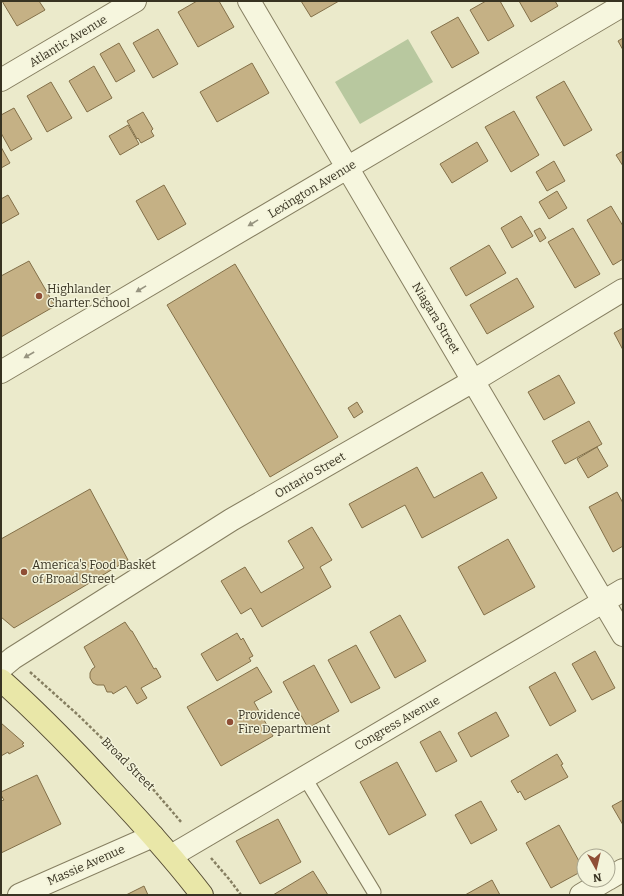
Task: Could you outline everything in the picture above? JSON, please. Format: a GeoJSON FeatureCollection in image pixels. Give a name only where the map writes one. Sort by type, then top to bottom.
{"type":"FeatureCollection","features":[{"type":"Feature","properties":{"kind":"main road"},"geometry":{"type":"LineString","coordinates":[[1,680],[28,704],[74,751],[171,856],[202,895]]}},
{"type":"Feature","properties":{"kind":"street","name":"Atlantic Avenue"},"geometry":{"type":"LineString","coordinates":[[1,80],[135,1]]}},
{"type":"Feature","properties":{"kind":"street","name":"Niagara Street"},"geometry":{"type":"LineString","coordinates":[[249,1],[623,635]]}},
{"type":"Feature","properties":{"kind":"street","name":"Lexington Avenue"},"geometry":{"type":"LineString","coordinates":[[1,372],[623,6]]}},
{"type":"Feature","properties":{"kind":"street","name":"Ontario Street"},"geometry":{"type":"LineString","coordinates":[[7,663],[231,520],[473,381],[623,290]]}},
{"type":"Feature","properties":{"kind":"street","name":"Congress Avenue"},"geometry":{"type":"LineString","coordinates":[[171,856],[623,590]]}},
{"type":"Feature","properties":{"kind":"street","name":"Massie Avenue"},"geometry":{"type":"LineString","coordinates":[[19,895],[153,836]]}},
{"type":"Feature","properties":{"kind":"street"},"geometry":{"type":"LineString","coordinates":[[580,895],[593,888]]}},
{"type":"Feature","properties":{"kind":"lane"},"geometry":{"type":"LineString","coordinates":[[305,778],[374,892]]}},
{"type":"Feature","properties":{"kind":"path","name":"Broad Street"},"geometry":{"type":"LineString","coordinates":[[7,663],[77,714],[146,780],[241,895]]}},
{"type":"Feature","properties":{"kind":"green space"},"geometry":{"type":"Polygon","coordinates":[[[408,39],[433,82],[360,124],[335,82],[408,39]]]}},
{"type":"Feature","properties":{"kind":"building"},"geometry":{"type":"Polygon","coordinates":[[[2,1],[39,1],[45,10],[17,26],[2,1]]]}},
{"type":"Feature","properties":{"kind":"building"},"geometry":{"type":"Polygon","coordinates":[[[197,1],[219,1],[234,27],[198,47],[178,12],[197,1]]]}},
{"type":"Feature","properties":{"kind":"building"},"geometry":{"type":"Polygon","coordinates":[[[301,1],[339,1],[311,17],[301,1]]]}},
{"type":"Feature","properties":{"kind":"building"},"geometry":{"type":"Polygon","coordinates":[[[486,1],[500,1],[514,26],[488,41],[470,10],[486,1]]]}},
{"type":"Feature","properties":{"kind":"building"},"geometry":{"type":"Polygon","coordinates":[[[519,1],[555,1],[558,6],[531,22],[519,1]]]}},
{"type":"Feature","properties":{"kind":"building"},"geometry":{"type":"Polygon","coordinates":[[[458,17],[479,53],[452,68],[431,32],[458,17]]]}},
{"type":"Feature","properties":{"kind":"building"},"geometry":{"type":"Polygon","coordinates":[[[158,29],[178,64],[153,78],[133,43],[158,29]]]}},
{"type":"Feature","properties":{"kind":"building"},"geometry":{"type":"Polygon","coordinates":[[[623,38],[623,50],[618,41],[623,38]]]}},
{"type":"Feature","properties":{"kind":"building"},"geometry":{"type":"Polygon","coordinates":[[[119,43],[135,71],[116,82],[100,54],[119,43]]]}},
{"type":"Feature","properties":{"kind":"building"},"geometry":{"type":"Polygon","coordinates":[[[252,63],[269,93],[217,122],[200,92],[252,63]]]}},
{"type":"Feature","properties":{"kind":"building"},"geometry":{"type":"Polygon","coordinates":[[[94,66],[112,98],[87,112],[69,81],[94,66]]]}},
{"type":"Feature","properties":{"kind":"building"},"geometry":{"type":"Polygon","coordinates":[[[564,81],[592,130],[564,146],[536,97],[564,81]]]}},
{"type":"Feature","properties":{"kind":"building"},"geometry":{"type":"Polygon","coordinates":[[[51,82],[72,118],[47,132],[27,96],[51,82]]]}},
{"type":"Feature","properties":{"kind":"building"},"geometry":{"type":"Polygon","coordinates":[[[14,108],[32,139],[11,151],[1,133],[1,115],[14,108]]]}},
{"type":"Feature","properties":{"kind":"building"},"geometry":{"type":"Polygon","coordinates":[[[514,111],[539,155],[511,172],[485,127],[514,111]]]}},
{"type":"Feature","properties":{"kind":"building"},"geometry":{"type":"Polygon","coordinates":[[[143,112],[153,129],[151,131],[154,136],[141,143],[138,138],[137,139],[127,121],[143,112]]]}},
{"type":"Feature","properties":{"kind":"building"},"geometry":{"type":"Polygon","coordinates":[[[128,125],[139,144],[120,155],[109,136],[128,125]]]}},
{"type":"Feature","properties":{"kind":"building"},"geometry":{"type":"Polygon","coordinates":[[[477,142],[488,161],[452,183],[440,164],[477,142]]]}},
{"type":"Feature","properties":{"kind":"building"},"geometry":{"type":"Polygon","coordinates":[[[1,147],[10,163],[1,168],[1,147]]]}},
{"type":"Feature","properties":{"kind":"building"},"geometry":{"type":"Polygon","coordinates":[[[623,151],[623,166],[616,155],[623,151]]]}},
{"type":"Feature","properties":{"kind":"building"},"geometry":{"type":"Polygon","coordinates":[[[554,161],[565,181],[547,191],[536,172],[554,161]]]}},
{"type":"Feature","properties":{"kind":"building"},"geometry":{"type":"Polygon","coordinates":[[[164,185],[186,224],[158,240],[136,201],[164,185]]]}},
{"type":"Feature","properties":{"kind":"building"},"geometry":{"type":"Polygon","coordinates":[[[557,191],[567,208],[549,219],[539,202],[557,191]]]}},
{"type":"Feature","properties":{"kind":"building"},"geometry":{"type":"Polygon","coordinates":[[[8,195],[19,214],[1,224],[1,199],[8,195]]]}},
{"type":"Feature","properties":{"kind":"building"},"geometry":{"type":"Polygon","coordinates":[[[611,206],[623,226],[623,259],[613,265],[587,220],[611,206]]]}},
{"type":"Feature","properties":{"kind":"building"},"geometry":{"type":"Polygon","coordinates":[[[521,216],[533,236],[512,248],[501,228],[521,216]]]}},
{"type":"Feature","properties":{"kind":"building"},"geometry":{"type":"Polygon","coordinates":[[[540,228],[546,238],[540,242],[534,231],[540,228]]]}},
{"type":"Feature","properties":{"kind":"building"},"geometry":{"type":"Polygon","coordinates":[[[573,228],[600,274],[575,288],[548,242],[573,228]]]}},
{"type":"Feature","properties":{"kind":"building"},"geometry":{"type":"Polygon","coordinates":[[[489,245],[506,273],[466,296],[450,268],[489,245]]]}},
{"type":"Feature","properties":{"kind":"building"},"geometry":{"type":"Polygon","coordinates":[[[29,261],[55,306],[1,337],[1,276],[29,261]]]}},
{"type":"Feature","properties":{"kind":"building"},"geometry":{"type":"Polygon","coordinates":[[[235,264],[338,437],[270,477],[167,305],[235,264]]]}},
{"type":"Feature","properties":{"kind":"building"},"geometry":{"type":"Polygon","coordinates":[[[517,278],[534,307],[487,334],[470,305],[517,278]]]}},
{"type":"Feature","properties":{"kind":"building"},"geometry":{"type":"Polygon","coordinates":[[[623,328],[623,350],[614,333],[623,328]]]}},
{"type":"Feature","properties":{"kind":"building"},"geometry":{"type":"Polygon","coordinates":[[[559,375],[575,403],[544,420],[528,392],[559,375]]]}},
{"type":"Feature","properties":{"kind":"building"},"geometry":{"type":"Polygon","coordinates":[[[357,402],[363,412],[354,418],[348,408],[357,402]]]}},
{"type":"Feature","properties":{"kind":"building"},"geometry":{"type":"Polygon","coordinates":[[[589,421],[602,444],[565,464],[552,441],[589,421]]]}},
{"type":"Feature","properties":{"kind":"building"},"geometry":{"type":"Polygon","coordinates":[[[597,447],[608,466],[588,478],[577,459],[597,447]]]}},
{"type":"Feature","properties":{"kind":"building"},"geometry":{"type":"Polygon","coordinates":[[[417,467],[434,498],[482,472],[497,498],[422,538],[405,505],[362,528],[349,504],[417,467]]]}},
{"type":"Feature","properties":{"kind":"building"},"geometry":{"type":"Polygon","coordinates":[[[90,489],[128,560],[14,628],[1,617],[1,539],[90,489]]]}},
{"type":"Feature","properties":{"kind":"building"},"geometry":{"type":"Polygon","coordinates":[[[617,492],[623,503],[623,546],[613,552],[589,507],[617,492]]]}},
{"type":"Feature","properties":{"kind":"building"},"geometry":{"type":"Polygon","coordinates":[[[312,527],[332,560],[320,567],[331,587],[262,627],[251,608],[241,614],[221,581],[245,567],[261,593],[304,568],[288,541],[312,527]]]}},
{"type":"Feature","properties":{"kind":"building"},"geometry":{"type":"Polygon","coordinates":[[[508,539],[535,587],[484,615],[458,567],[508,539]]]}},
{"type":"Feature","properties":{"kind":"building"},"geometry":{"type":"Polygon","coordinates":[[[400,615],[426,661],[395,678],[370,632],[400,615]]]}},
{"type":"Feature","properties":{"kind":"building"},"geometry":{"type":"Polygon","coordinates":[[[125,622],[132,631],[154,669],[156,668],[161,677],[141,688],[147,698],[137,704],[126,686],[113,694],[112,692],[107,692],[104,685],[97,685],[93,683],[90,678],[90,673],[95,667],[84,647],[125,622]]]}},
{"type":"Feature","properties":{"kind":"building"},"geometry":{"type":"Polygon","coordinates":[[[237,633],[241,640],[243,638],[253,656],[249,658],[251,661],[217,681],[201,654],[237,633]]]}},
{"type":"Feature","properties":{"kind":"building"},"geometry":{"type":"Polygon","coordinates":[[[356,645],[380,688],[351,703],[328,660],[356,645]]]}},
{"type":"Feature","properties":{"kind":"building"},"geometry":{"type":"Polygon","coordinates":[[[595,651],[615,688],[592,700],[572,664],[595,651]]]}},
{"type":"Feature","properties":{"kind":"building"},"geometry":{"type":"Polygon","coordinates":[[[314,665],[339,711],[308,728],[283,682],[314,665]]]}},
{"type":"Feature","properties":{"kind":"building","name":"Providence Fire Department"},"geometry":{"type":"Polygon","coordinates":[[[257,667],[272,692],[254,702],[273,736],[221,766],[187,707],[257,667]]]}},
{"type":"Feature","properties":{"kind":"building"},"geometry":{"type":"Polygon","coordinates":[[[555,672],[576,711],[550,726],[529,687],[555,672]]]}},
{"type":"Feature","properties":{"kind":"building"},"geometry":{"type":"Polygon","coordinates":[[[496,712],[509,736],[471,757],[458,733],[496,712]]]}},
{"type":"Feature","properties":{"kind":"building"},"geometry":{"type":"Polygon","coordinates":[[[1,723],[24,743],[22,744],[24,746],[9,754],[8,752],[1,756],[1,723]]]}},
{"type":"Feature","properties":{"kind":"building"},"geometry":{"type":"Polygon","coordinates":[[[440,731],[457,761],[436,772],[420,742],[440,731]]]}},
{"type":"Feature","properties":{"kind":"building"},"geometry":{"type":"Polygon","coordinates":[[[557,754],[568,777],[525,800],[520,791],[518,793],[511,781],[557,754]]]}},
{"type":"Feature","properties":{"kind":"building"},"geometry":{"type":"Polygon","coordinates":[[[397,762],[426,815],[389,835],[360,782],[397,762]]]}},
{"type":"Feature","properties":{"kind":"building"},"geometry":{"type":"Polygon","coordinates":[[[37,775],[61,824],[1,853],[1,801],[4,800],[1,792],[37,775]]]}},
{"type":"Feature","properties":{"kind":"building"},"geometry":{"type":"Polygon","coordinates":[[[623,800],[623,825],[612,806],[623,800]]]}},
{"type":"Feature","properties":{"kind":"building"},"geometry":{"type":"Polygon","coordinates":[[[481,801],[497,830],[471,844],[455,815],[481,801]]]}},
{"type":"Feature","properties":{"kind":"building"},"geometry":{"type":"Polygon","coordinates":[[[278,819],[301,862],[260,884],[236,841],[278,819]]]}},
{"type":"Feature","properties":{"kind":"building"},"geometry":{"type":"Polygon","coordinates":[[[559,825],[576,856],[576,874],[551,888],[526,843],[559,825]]]}},
{"type":"Feature","properties":{"kind":"building"},"geometry":{"type":"Polygon","coordinates":[[[313,871],[328,895],[273,895],[313,871]]]}},
{"type":"Feature","properties":{"kind":"building"},"geometry":{"type":"Polygon","coordinates":[[[492,880],[500,895],[465,895],[492,880]]]}},
{"type":"Feature","properties":{"kind":"building"},"geometry":{"type":"Polygon","coordinates":[[[144,886],[148,895],[126,895],[144,886]]]}},
{"type":"Feature","properties":{"kind":"place","name":"Highlander Charter School"},"geometry":{"type":"Point","coordinates":[39,296]}},
{"type":"Feature","properties":{"kind":"place","name":"America's Food Basket of Broad Street"},"geometry":{"type":"Point","coordinates":[24,572]}},
{"type":"Feature","properties":{"kind":"place","name":"Providence Fire Department"},"geometry":{"type":"Point","coordinates":[230,722]}}]}
